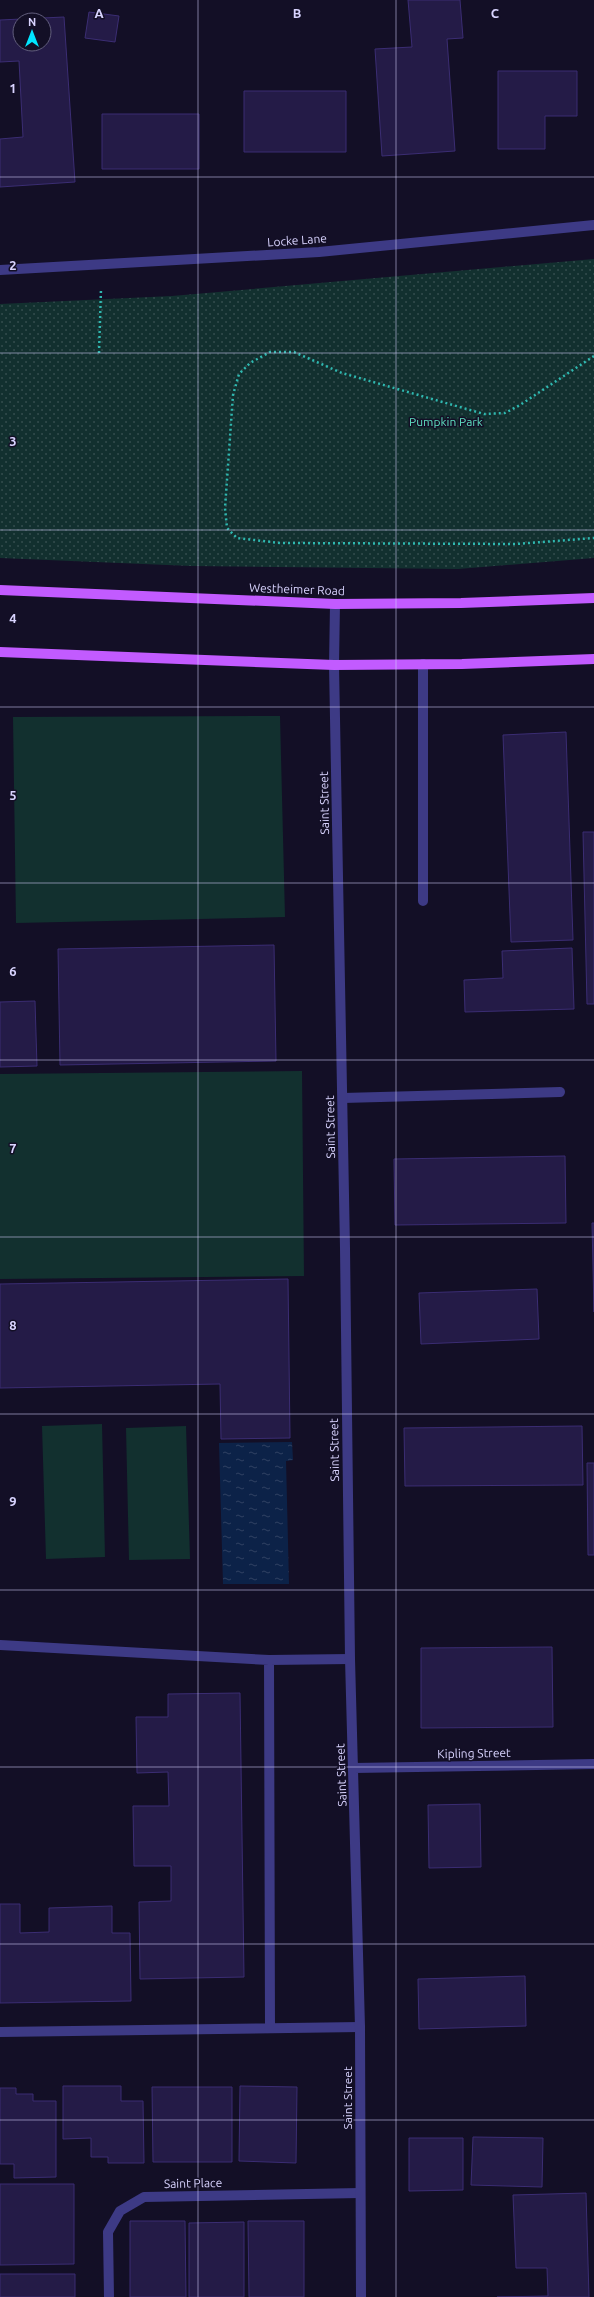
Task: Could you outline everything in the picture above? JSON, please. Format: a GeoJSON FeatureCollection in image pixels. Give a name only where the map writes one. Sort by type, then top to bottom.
{"type":"FeatureCollection","features":[{"type":"Feature","properties":{"kind":"main road","name":"Westheimer Road"},"geometry":{"type":"LineString","coordinates":[[0,590],[335,604],[461,603],[594,598]]}},
{"type":"Feature","properties":{"kind":"main road"},"geometry":{"type":"LineString","coordinates":[[0,652],[334,665],[594,659]]}},
{"type":"Feature","properties":{"kind":"street","name":"Locke Lane"},"geometry":{"type":"LineString","coordinates":[[0,270],[319,252],[594,225]]}},
{"type":"Feature","properties":{"kind":"street","name":"Saint Street"},"geometry":{"type":"LineString","coordinates":[[335,604],[334,665],[343,1098],[350,1659],[360,2027],[361,2297]]}},
{"type":"Feature","properties":{"kind":"street"},"geometry":{"type":"LineString","coordinates":[[424,664],[424,901]]}},
{"type":"Feature","properties":{"kind":"street"},"geometry":{"type":"LineString","coordinates":[[343,1098],[560,1092]]}},
{"type":"Feature","properties":{"kind":"street"},"geometry":{"type":"LineString","coordinates":[[0,1645],[269,1660],[350,1659]]}},
{"type":"Feature","properties":{"kind":"street"},"geometry":{"type":"LineString","coordinates":[[269,1660],[270,2028]]}},
{"type":"Feature","properties":{"kind":"street","name":"Kipling Street"},"geometry":{"type":"LineString","coordinates":[[354,1768],[594,1764]]}},
{"type":"Feature","properties":{"kind":"street"},"geometry":{"type":"LineString","coordinates":[[0,2032],[360,2027]]}},
{"type":"Feature","properties":{"kind":"street","name":"Saint Place"},"geometry":{"type":"LineString","coordinates":[[109,2297],[108,2232],[120,2211],[144,2197],[360,2194]]}},
{"type":"Feature","properties":{"kind":"path"},"geometry":{"type":"LineString","coordinates":[[99,353],[102,265]]}},
{"type":"Feature","properties":{"kind":"path"},"geometry":{"type":"LineString","coordinates":[[594,356],[520,405],[505,413],[484,414],[356,377],[294,352],[270,352],[250,363],[239,374],[233,395],[225,508],[227,528],[238,538],[280,543],[516,544],[594,538]]}},
{"type":"Feature","properties":{"kind":"green space","name":"Pumpkin Park"},"geometry":{"type":"Polygon","coordinates":[[[594,259],[594,558],[458,569],[191,566],[0,558],[0,304],[172,296],[594,259]]]}},
{"type":"Feature","properties":{"kind":"green space"},"geometry":{"type":"Polygon","coordinates":[[[280,716],[285,917],[16,923],[13,717],[280,716]]]}},
{"type":"Feature","properties":{"kind":"green space"},"geometry":{"type":"Polygon","coordinates":[[[302,1071],[304,1276],[0,1279],[0,1074],[302,1071]]]}},
{"type":"Feature","properties":{"kind":"green space"},"geometry":{"type":"Polygon","coordinates":[[[102,1424],[105,1557],[46,1559],[42,1426],[102,1424]]]}},
{"type":"Feature","properties":{"kind":"green space"},"geometry":{"type":"Polygon","coordinates":[[[186,1426],[190,1559],[129,1560],[126,1428],[186,1426]]]}},
{"type":"Feature","properties":{"kind":"water"},"geometry":{"type":"Polygon","coordinates":[[[292,1442],[293,1460],[286,1461],[289,1584],[223,1584],[219,1443],[292,1442]]]}},
{"type":"Feature","properties":{"kind":"building"},"geometry":{"type":"Polygon","coordinates":[[[408,0],[460,0],[463,38],[447,39],[455,151],[382,156],[375,49],[412,47],[408,0]]]}},
{"type":"Feature","properties":{"kind":"building"},"geometry":{"type":"Polygon","coordinates":[[[89,12],[119,16],[115,42],[85,38],[89,12]]]}},
{"type":"Feature","properties":{"kind":"building"},"geometry":{"type":"Polygon","coordinates":[[[64,17],[75,182],[0,187],[0,139],[23,137],[19,61],[0,62],[0,20],[12,19],[12,52],[52,52],[52,18],[64,17]]]}},
{"type":"Feature","properties":{"kind":"building"},"geometry":{"type":"Polygon","coordinates":[[[498,71],[577,71],[577,116],[545,116],[545,149],[498,149],[498,71]]]}},
{"type":"Feature","properties":{"kind":"building"},"geometry":{"type":"Polygon","coordinates":[[[244,91],[346,91],[346,152],[244,152],[244,91]]]}},
{"type":"Feature","properties":{"kind":"building"},"geometry":{"type":"Polygon","coordinates":[[[102,114],[199,114],[199,169],[102,169],[102,114]]]}},
{"type":"Feature","properties":{"kind":"building"},"geometry":{"type":"Polygon","coordinates":[[[566,732],[573,940],[511,942],[503,735],[566,732]]]}},
{"type":"Feature","properties":{"kind":"building"},"geometry":{"type":"Polygon","coordinates":[[[583,832],[594,832],[594,1004],[587,1004],[583,832]]]}},
{"type":"Feature","properties":{"kind":"building"},"geometry":{"type":"Polygon","coordinates":[[[274,945],[276,1061],[60,1065],[58,949],[274,945]]]}},
{"type":"Feature","properties":{"kind":"building"},"geometry":{"type":"Polygon","coordinates":[[[572,948],[574,1009],[465,1012],[464,980],[503,978],[502,951],[572,948]]]}},
{"type":"Feature","properties":{"kind":"building"},"geometry":{"type":"Polygon","coordinates":[[[35,1001],[37,1066],[0,1067],[0,1002],[35,1001]]]}},
{"type":"Feature","properties":{"kind":"building"},"geometry":{"type":"Polygon","coordinates":[[[565,1156],[566,1223],[395,1225],[394,1159],[565,1156]]]}},
{"type":"Feature","properties":{"kind":"building"},"geometry":{"type":"Polygon","coordinates":[[[592,1223],[594,1223],[594,1312],[592,1223]]]}},
{"type":"Feature","properties":{"kind":"building"},"geometry":{"type":"Polygon","coordinates":[[[288,1279],[290,1438],[221,1439],[220,1384],[0,1388],[0,1284],[288,1279]]]}},
{"type":"Feature","properties":{"kind":"building"},"geometry":{"type":"Polygon","coordinates":[[[537,1289],[539,1339],[421,1344],[419,1293],[537,1289]]]}},
{"type":"Feature","properties":{"kind":"building"},"geometry":{"type":"Polygon","coordinates":[[[582,1426],[583,1485],[405,1486],[404,1428],[582,1426]]]}},
{"type":"Feature","properties":{"kind":"building"},"geometry":{"type":"Polygon","coordinates":[[[587,1463],[594,1463],[594,1555],[588,1555],[587,1463]]]}},
{"type":"Feature","properties":{"kind":"building"},"geometry":{"type":"Polygon","coordinates":[[[552,1647],[553,1727],[421,1728],[421,1648],[552,1647]]]}},
{"type":"Feature","properties":{"kind":"building"},"geometry":{"type":"Polygon","coordinates":[[[240,1693],[244,1977],[140,1979],[139,1902],[171,1901],[171,1866],[134,1866],[133,1806],[169,1806],[168,1772],[137,1773],[136,1717],[168,1717],[168,1694],[240,1693]]]}},
{"type":"Feature","properties":{"kind":"building"},"geometry":{"type":"Polygon","coordinates":[[[480,1804],[481,1867],[429,1868],[428,1805],[480,1804]]]}},
{"type":"Feature","properties":{"kind":"building"},"geometry":{"type":"Polygon","coordinates":[[[0,1904],[20,1904],[20,1933],[49,1932],[49,1908],[112,1906],[112,1933],[130,1933],[131,2001],[0,2003],[0,1904]]]}},
{"type":"Feature","properties":{"kind":"building"},"geometry":{"type":"Polygon","coordinates":[[[525,1976],[526,2026],[419,2029],[418,1979],[525,1976]]]}},
{"type":"Feature","properties":{"kind":"building"},"geometry":{"type":"Polygon","coordinates":[[[63,2086],[121,2086],[121,2101],[143,2101],[144,2163],[108,2163],[108,2157],[91,2157],[91,2138],[63,2139],[63,2086]]]}},
{"type":"Feature","properties":{"kind":"building"},"geometry":{"type":"Polygon","coordinates":[[[240,2086],[297,2087],[296,2163],[239,2161],[240,2086]]]}},
{"type":"Feature","properties":{"kind":"building"},"geometry":{"type":"Polygon","coordinates":[[[152,2087],[232,2087],[232,2162],[153,2162],[152,2087]]]}},
{"type":"Feature","properties":{"kind":"building"},"geometry":{"type":"Polygon","coordinates":[[[0,2088],[16,2088],[16,2094],[33,2094],[33,2101],[56,2101],[56,2177],[14,2178],[14,2164],[0,2164],[0,2088]]]}},
{"type":"Feature","properties":{"kind":"building"},"geometry":{"type":"Polygon","coordinates":[[[473,2137],[543,2138],[542,2187],[471,2185],[473,2137]]]}},
{"type":"Feature","properties":{"kind":"building"},"geometry":{"type":"Polygon","coordinates":[[[409,2138],[463,2138],[463,2190],[409,2191],[409,2138]]]}},
{"type":"Feature","properties":{"kind":"building"},"geometry":{"type":"Polygon","coordinates":[[[0,2184],[74,2184],[74,2264],[0,2265],[0,2184]]]}},
{"type":"Feature","properties":{"kind":"building"},"geometry":{"type":"Polygon","coordinates":[[[586,2193],[589,2297],[497,2297],[548,2296],[547,2268],[516,2268],[513,2195],[586,2193]]]}},
{"type":"Feature","properties":{"kind":"building"},"geometry":{"type":"Polygon","coordinates":[[[130,2221],[185,2221],[186,2297],[130,2297],[130,2221]]]}},
{"type":"Feature","properties":{"kind":"building"},"geometry":{"type":"Polygon","coordinates":[[[248,2221],[304,2221],[304,2297],[249,2297],[248,2221]]]}},
{"type":"Feature","properties":{"kind":"building"},"geometry":{"type":"Polygon","coordinates":[[[244,2222],[244,2297],[189,2297],[189,2223],[244,2222]]]}},
{"type":"Feature","properties":{"kind":"building"},"geometry":{"type":"Polygon","coordinates":[[[0,2274],[75,2274],[75,2297],[0,2297],[0,2274]]]}}]}
